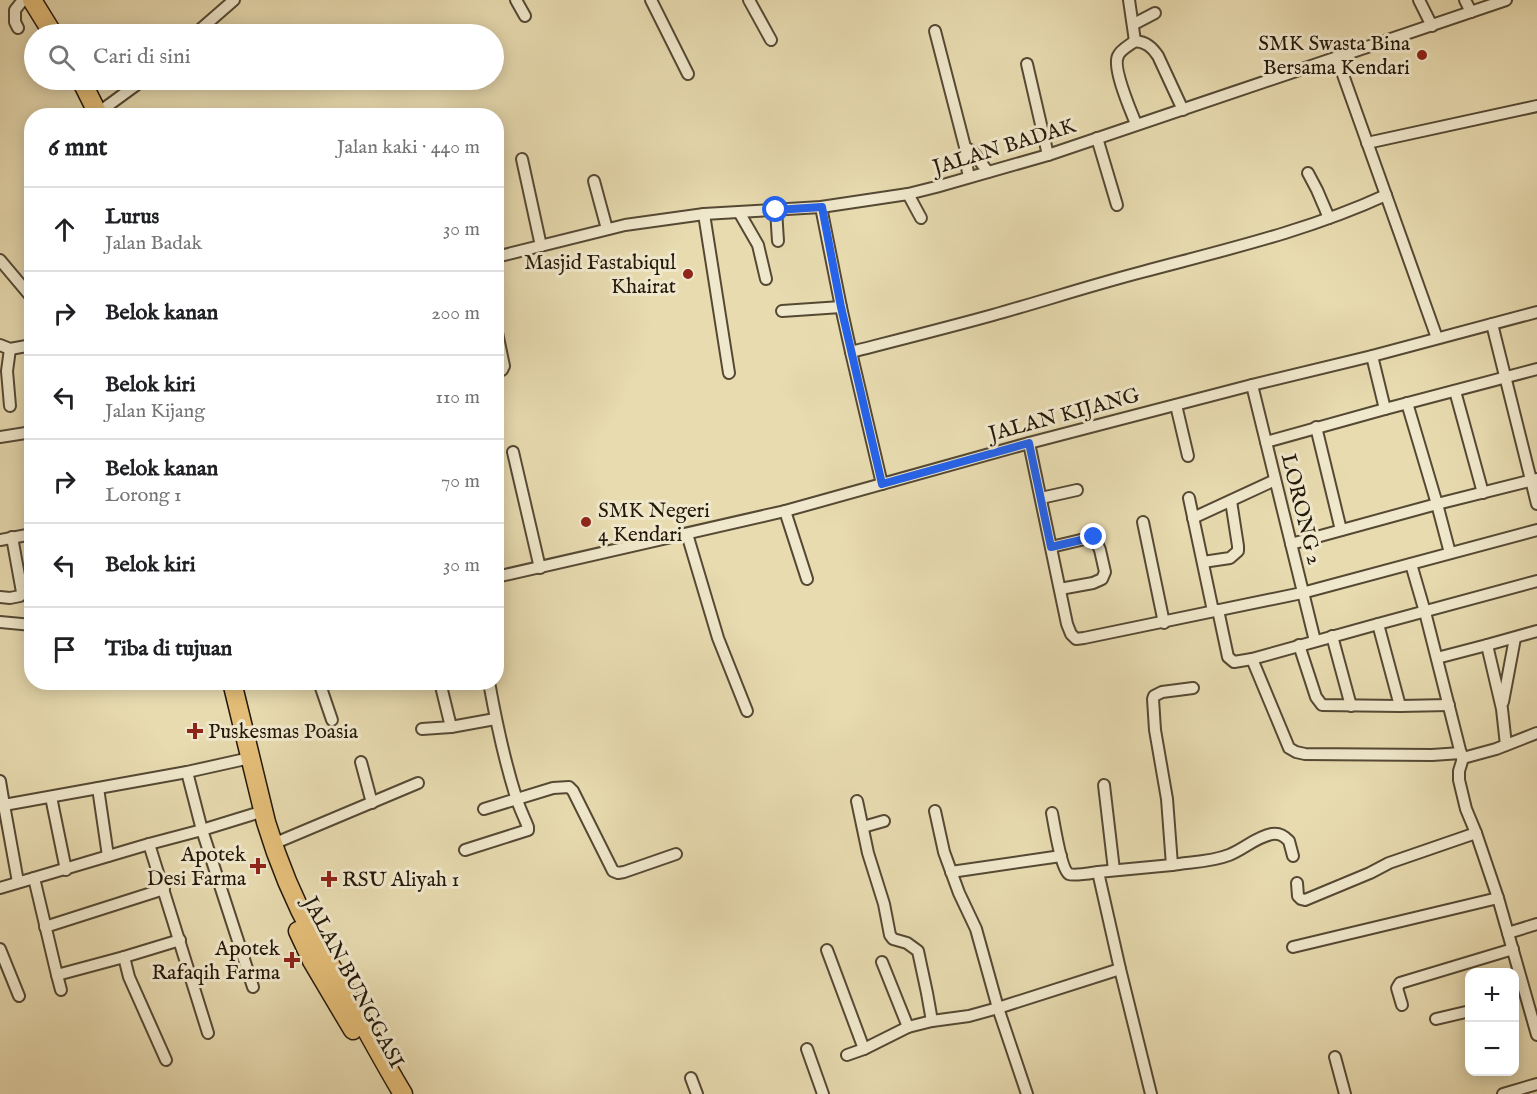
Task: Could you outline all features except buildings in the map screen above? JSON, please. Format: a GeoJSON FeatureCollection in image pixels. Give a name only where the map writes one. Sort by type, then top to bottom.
{"type":"FeatureCollection","features":[{"type":"Feature","properties":{"kind":"highway"},"geometry":{"type":"LineString","coordinates":[[32,0],[47,24]]}},
{"type":"Feature","properties":{"kind":"highway"},"geometry":{"type":"LineString","coordinates":[[45,0],[60,24]]}},
{"type":"Feature","properties":{"kind":"highway"},"geometry":{"type":"LineString","coordinates":[[92,90],[102,108]]}},
{"type":"Feature","properties":{"kind":"highway","name":"JALAN BUNGGASI"},"geometry":{"type":"LineString","coordinates":[[225,690],[273,844],[323,966]]}},
{"type":"Feature","properties":{"kind":"highway","name":"JALAN BUNGGASI"},"geometry":{"type":"LineString","coordinates":[[233,690],[241,760],[254,814],[278,884],[373,1055],[390,1094]]}},
{"type":"Feature","properties":{"kind":"highway","name":"JALAN BUNGGASI"},"geometry":{"type":"LineString","coordinates":[[373,1055],[403,1094]]}},
{"type":"Feature","properties":{"kind":"street"},"geometry":{"type":"LineString","coordinates":[[18,28],[15,22],[15,10],[23,0]]}},
{"type":"Feature","properties":{"kind":"street"},"geometry":{"type":"LineString","coordinates":[[206,24],[234,0]]}},
{"type":"Feature","properties":{"kind":"street"},"geometry":{"type":"LineString","coordinates":[[516,0],[525,16]]}},
{"type":"Feature","properties":{"kind":"street"},"geometry":{"type":"LineString","coordinates":[[651,0],[688,74]]}},
{"type":"Feature","properties":{"kind":"street"},"geometry":{"type":"LineString","coordinates":[[749,0],[771,40]]}},
{"type":"Feature","properties":{"kind":"street"},"geometry":{"type":"LineString","coordinates":[[1129,0],[1135,41]]}},
{"type":"Feature","properties":{"kind":"street"},"geometry":{"type":"LineString","coordinates":[[1419,0],[1432,26]]}},
{"type":"Feature","properties":{"kind":"street"},"geometry":{"type":"LineString","coordinates":[[1465,0],[1471,12]]}},
{"type":"Feature","properties":{"kind":"street","name":"JALAN BADAK"},"geometry":{"type":"LineString","coordinates":[[504,255],[625,225],[704,214],[822,207],[908,194],[1048,155],[1506,0]]}},
{"type":"Feature","properties":{"kind":"street"},"geometry":{"type":"LineString","coordinates":[[1134,24],[1155,13]]}},
{"type":"Feature","properties":{"kind":"street"},"geometry":{"type":"LineString","coordinates":[[935,31],[965,147],[969,177]]}},
{"type":"Feature","properties":{"kind":"street"},"geometry":{"type":"LineString","coordinates":[[1136,124],[1116,62],[1119,54],[1135,41],[1154,49],[1183,110]]}},
{"type":"Feature","properties":{"kind":"street"},"geometry":{"type":"LineString","coordinates":[[1337,58],[1437,338]]}},
{"type":"Feature","properties":{"kind":"street"},"geometry":{"type":"LineString","coordinates":[[1027,64],[1048,155]]}},
{"type":"Feature","properties":{"kind":"street"},"geometry":{"type":"LineString","coordinates":[[111,108],[131,90]]}},
{"type":"Feature","properties":{"kind":"street"},"geometry":{"type":"LineString","coordinates":[[1367,144],[1537,106]]}},
{"type":"Feature","properties":{"kind":"street"},"geometry":{"type":"LineString","coordinates":[[1097,138],[1117,205]]}},
{"type":"Feature","properties":{"kind":"street"},"geometry":{"type":"LineString","coordinates":[[965,147],[973,152],[988,172]]}},
{"type":"Feature","properties":{"kind":"street"},"geometry":{"type":"LineString","coordinates":[[522,159],[541,246]]}},
{"type":"Feature","properties":{"kind":"street"},"geometry":{"type":"LineString","coordinates":[[1308,173],[1329,218]]}},
{"type":"Feature","properties":{"kind":"street"},"geometry":{"type":"LineString","coordinates":[[594,181],[607,229]]}},
{"type":"Feature","properties":{"kind":"street"},"geometry":{"type":"LineString","coordinates":[[908,194],[921,218]]}},
{"type":"Feature","properties":{"kind":"street"},"geometry":{"type":"LineString","coordinates":[[851,352],[1192,260],[1329,218],[1386,195]]}},
{"type":"Feature","properties":{"kind":"street"},"geometry":{"type":"LineString","coordinates":[[822,207],[841,307],[882,484]]}},
{"type":"Feature","properties":{"kind":"street"},"geometry":{"type":"LineString","coordinates":[[776,210],[777,241]]}},
{"type":"Feature","properties":{"kind":"street"},"geometry":{"type":"LineString","coordinates":[[739,212],[758,245],[765,279]]}},
{"type":"Feature","properties":{"kind":"street"},"geometry":{"type":"LineString","coordinates":[[704,214],[729,374]]}},
{"type":"Feature","properties":{"kind":"street"},"geometry":{"type":"LineString","coordinates":[[0,260],[24,288]]}},
{"type":"Feature","properties":{"kind":"street"},"geometry":{"type":"LineString","coordinates":[[782,311],[841,307]]}},
{"type":"Feature","properties":{"kind":"street","name":"JALAN KIJANG"},"geometry":{"type":"LineString","coordinates":[[504,575],[785,511],[1029,443],[1537,312]]}},
{"type":"Feature","properties":{"kind":"street"},"geometry":{"type":"LineString","coordinates":[[1492,324],[1534,480],[1537,504]]}},
{"type":"Feature","properties":{"kind":"street"},"geometry":{"type":"LineString","coordinates":[[10,406],[8,358],[5,347],[24,346]]}},
{"type":"Feature","properties":{"kind":"street"},"geometry":{"type":"LineString","coordinates":[[1372,356],[1385,408]]}},
{"type":"Feature","properties":{"kind":"street"},"geometry":{"type":"LineString","coordinates":[[1266,442],[1385,408],[1537,369]]}},
{"type":"Feature","properties":{"kind":"street","name":"LORONG 2"},"geometry":{"type":"LineString","coordinates":[[1252,385],[1315,641]]}},
{"type":"Feature","properties":{"kind":"street"},"geometry":{"type":"LineString","coordinates":[[1455,391],[1483,493]]}},
{"type":"Feature","properties":{"kind":"street"},"geometry":{"type":"LineString","coordinates":[[1407,403],[1450,553]]}},
{"type":"Feature","properties":{"kind":"street"},"geometry":{"type":"LineString","coordinates":[[1176,405],[1188,456]]}},
{"type":"Feature","properties":{"kind":"street"},"geometry":{"type":"LineString","coordinates":[[1316,427],[1341,530]]}},
{"type":"Feature","properties":{"kind":"street"},"geometry":{"type":"LineString","coordinates":[[0,438],[24,434]]}},
{"type":"Feature","properties":{"kind":"street"},"geometry":{"type":"LineString","coordinates":[[1029,443],[1067,624],[1076,639],[1164,623],[1302,593],[1537,530]]}},
{"type":"Feature","properties":{"kind":"street"},"geometry":{"type":"LineString","coordinates":[[513,452],[540,568]]}},
{"type":"Feature","properties":{"kind":"street"},"geometry":{"type":"LineString","coordinates":[[1193,518],[1275,480]]}},
{"type":"Feature","properties":{"kind":"street"},"geometry":{"type":"LineString","coordinates":[[1291,544],[1534,480]]}},
{"type":"Feature","properties":{"kind":"street"},"geometry":{"type":"LineString","coordinates":[[1041,498],[1077,490]]}},
{"type":"Feature","properties":{"kind":"street"},"geometry":{"type":"LineString","coordinates":[[1189,498],[1228,657],[1234,662],[1537,581]]}},
{"type":"Feature","properties":{"kind":"street"},"geometry":{"type":"LineString","coordinates":[[1203,562],[1230,558],[1238,551],[1231,501]]}},
{"type":"Feature","properties":{"kind":"street"},"geometry":{"type":"LineString","coordinates":[[785,511],[807,579]]}},
{"type":"Feature","properties":{"kind":"street"},"geometry":{"type":"LineString","coordinates":[[1143,522],[1164,623]]}},
{"type":"Feature","properties":{"kind":"street"},"geometry":{"type":"LineString","coordinates":[[687,534],[718,638],[747,711]]}},
{"type":"Feature","properties":{"kind":"street"},"geometry":{"type":"LineString","coordinates":[[0,540],[24,535]]}},
{"type":"Feature","properties":{"kind":"street"},"geometry":{"type":"LineString","coordinates":[[0,597],[15,598],[22,592],[12,537]]}},
{"type":"Feature","properties":{"kind":"street"},"geometry":{"type":"LineString","coordinates":[[1051,547],[1094,537],[1105,572],[1099,581],[1060,589]]}},
{"type":"Feature","properties":{"kind":"street"},"geometry":{"type":"LineString","coordinates":[[1411,564],[1462,755],[1459,780],[1466,809],[1498,898],[1513,949],[1520,998],[1537,1035]]}},
{"type":"Feature","properties":{"kind":"street"},"geometry":{"type":"LineString","coordinates":[[0,622],[24,624]]}},
{"type":"Feature","properties":{"kind":"street"},"geometry":{"type":"LineString","coordinates":[[1378,624],[1400,706]]}},
{"type":"Feature","properties":{"kind":"street"},"geometry":{"type":"LineString","coordinates":[[1437,658],[1537,631]]}},
{"type":"Feature","properties":{"kind":"street"},"geometry":{"type":"LineString","coordinates":[[1332,636],[1351,706]]}},
{"type":"Feature","properties":{"kind":"street"},"geometry":{"type":"LineString","coordinates":[[1502,708],[1515,638]]}},
{"type":"Feature","properties":{"kind":"street"},"geometry":{"type":"LineString","coordinates":[[1299,645],[1318,701],[1322,705],[1449,705]]}},
{"type":"Feature","properties":{"kind":"street"},"geometry":{"type":"LineString","coordinates":[[1487,645],[1502,708],[1506,745]]}},
{"type":"Feature","properties":{"kind":"street"},"geometry":{"type":"LineString","coordinates":[[1252,659],[1292,751],[1305,754],[1462,755],[1506,745],[1537,733]]}},
{"type":"Feature","properties":{"kind":"street"},"geometry":{"type":"LineString","coordinates":[[1172,865],[1167,799],[1155,730],[1153,699],[1162,692],[1193,688]]}},
{"type":"Feature","properties":{"kind":"street"},"geometry":{"type":"LineString","coordinates":[[322,690],[332,720]]}},
{"type":"Feature","properties":{"kind":"street"},"geometry":{"type":"LineString","coordinates":[[442,690],[451,727]]}},
{"type":"Feature","properties":{"kind":"street"},"geometry":{"type":"LineString","coordinates":[[465,850],[528,830],[516,798],[495,719],[490,690]]}},
{"type":"Feature","properties":{"kind":"street"},"geometry":{"type":"LineString","coordinates":[[422,729],[451,727],[495,719]]}},
{"type":"Feature","properties":{"kind":"street"},"geometry":{"type":"LineString","coordinates":[[2,805],[187,772],[241,760]]}},
{"type":"Feature","properties":{"kind":"street"},"geometry":{"type":"LineString","coordinates":[[361,762],[372,803]]}},
{"type":"Feature","properties":{"kind":"street"},"geometry":{"type":"LineString","coordinates":[[187,772],[202,830],[253,987]]}},
{"type":"Feature","properties":{"kind":"street"},"geometry":{"type":"LineString","coordinates":[[0,781],[2,805],[18,882]]}},
{"type":"Feature","properties":{"kind":"street"},"geometry":{"type":"LineString","coordinates":[[273,844],[418,783]]}},
{"type":"Feature","properties":{"kind":"street"},"geometry":{"type":"LineString","coordinates":[[1104,785],[1114,870]]}},
{"type":"Feature","properties":{"kind":"street"},"geometry":{"type":"LineString","coordinates":[[484,809],[553,788],[567,787],[571,788],[610,868],[615,872],[624,872],[676,854]]}},
{"type":"Feature","properties":{"kind":"street"},"geometry":{"type":"LineString","coordinates":[[98,788],[108,856]]}},
{"type":"Feature","properties":{"kind":"street"},"geometry":{"type":"LineString","coordinates":[[51,797],[66,870]]}},
{"type":"Feature","properties":{"kind":"street"},"geometry":{"type":"LineString","coordinates":[[857,801],[890,935],[893,939],[908,943],[918,951],[932,1021]]}},
{"type":"Feature","properties":{"kind":"street"},"geometry":{"type":"LineString","coordinates":[[935,811],[944,852],[976,929],[998,1008],[1027,1094]]}},
{"type":"Feature","properties":{"kind":"street"},"geometry":{"type":"LineString","coordinates":[[1052,813],[1060,856],[1066,872],[1070,874],[1217,859],[1237,852],[1260,838],[1272,834],[1279,834],[1289,840],[1293,856]]}},
{"type":"Feature","properties":{"kind":"street"},"geometry":{"type":"LineString","coordinates":[[0,888],[254,814]]}},
{"type":"Feature","properties":{"kind":"street"},"geometry":{"type":"LineString","coordinates":[[863,827],[884,821]]}},
{"type":"Feature","properties":{"kind":"street"},"geometry":{"type":"LineString","coordinates":[[1297,883],[1298,896],[1305,900],[1389,863],[1476,833]]}},
{"type":"Feature","properties":{"kind":"street"},"geometry":{"type":"LineString","coordinates":[[149,844],[208,1034]]}},
{"type":"Feature","properties":{"kind":"street"},"geometry":{"type":"LineString","coordinates":[[951,872],[1060,856]]}},
{"type":"Feature","properties":{"kind":"street"},"geometry":{"type":"LineString","coordinates":[[1098,872],[1151,1094]]}},
{"type":"Feature","properties":{"kind":"street"},"geometry":{"type":"LineString","coordinates":[[34,878],[61,990]]}},
{"type":"Feature","properties":{"kind":"street"},"geometry":{"type":"LineString","coordinates":[[45,927],[164,889]]}},
{"type":"Feature","properties":{"kind":"street"},"geometry":{"type":"LineString","coordinates":[[1293,947],[1498,898]]}},
{"type":"Feature","properties":{"kind":"street"},"geometry":{"type":"LineString","coordinates":[[1508,933],[1537,924]]}},
{"type":"Feature","properties":{"kind":"street"},"geometry":{"type":"LineString","coordinates":[[57,975],[180,940]]}},
{"type":"Feature","properties":{"kind":"street"},"geometry":{"type":"LineString","coordinates":[[0,949],[19,996]]}},
{"type":"Feature","properties":{"kind":"street"},"geometry":{"type":"LineString","coordinates":[[1402,1005],[1396,988],[1400,983],[1513,949]]}},
{"type":"Feature","properties":{"kind":"street"},"geometry":{"type":"LineString","coordinates":[[827,951],[864,1049]]}},
{"type":"Feature","properties":{"kind":"street"},"geometry":{"type":"LineString","coordinates":[[124,957],[134,988],[166,1060]]}},
{"type":"Feature","properties":{"kind":"street"},"geometry":{"type":"LineString","coordinates":[[882,962],[908,1027]]}},
{"type":"Feature","properties":{"kind":"street"},"geometry":{"type":"LineString","coordinates":[[847,1055],[908,1027],[969,1016],[1120,969]]}},
{"type":"Feature","properties":{"kind":"street"},"geometry":{"type":"LineString","coordinates":[[1436,1019],[1465,1012]]}},
{"type":"Feature","properties":{"kind":"street"},"geometry":{"type":"LineString","coordinates":[[807,1049],[823,1094]]}},
{"type":"Feature","properties":{"kind":"street"},"geometry":{"type":"LineString","coordinates":[[1335,1057],[1345,1094]]}},
{"type":"Feature","properties":{"kind":"street"},"geometry":{"type":"LineString","coordinates":[[691,1078],[697,1094]]}},
{"type":"Feature","properties":{"kind":"street"},"geometry":{"type":"LineString","coordinates":[[1503,1094],[1537,1084]]}},
{"type":"Feature","properties":{"kind":"place","name":"SMK Swasta Bina Bersama Kendari"},"geometry":{"type":"Point","coordinates":[1422,55]}},
{"type":"Feature","properties":{"kind":"place","name":"Masjid Fastabiqul Khairat"},"geometry":{"type":"Point","coordinates":[688,274]}},
{"type":"Feature","properties":{"kind":"place","name":"SMK Negeri 4 Kendari"},"geometry":{"type":"Point","coordinates":[586,522]}},
{"type":"Feature","properties":{"kind":"place","name":"Puskesmas Poasia"},"geometry":{"type":"Point","coordinates":[195,731]}},
{"type":"Feature","properties":{"kind":"place","name":"Apotek Desi Farma"},"geometry":{"type":"Point","coordinates":[258,866]}},
{"type":"Feature","properties":{"kind":"place","name":"RSU Aliyah 1"},"geometry":{"type":"Point","coordinates":[329,879]}},
{"type":"Feature","properties":{"kind":"place","name":"Apotek Rafaqih Farma"},"geometry":{"type":"Point","coordinates":[292,960]}},
{"type":"Feature","properties":{"kind":"route"},"geometry":{"type":"LineString","coordinates":[[776,210],[822,207],[841,307],[882,484],[1029,443],[1051,547],[1094,537]]}}]}
